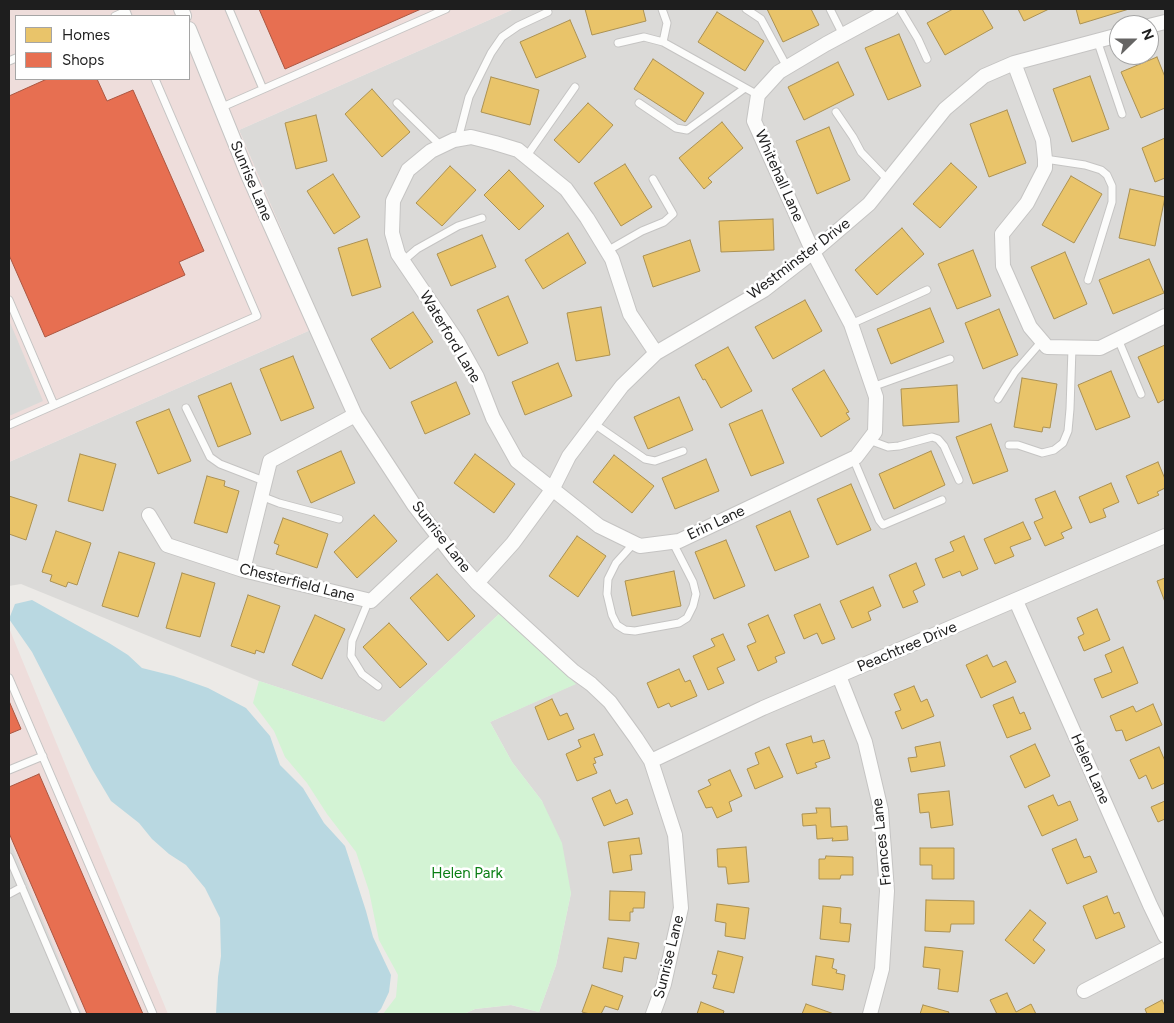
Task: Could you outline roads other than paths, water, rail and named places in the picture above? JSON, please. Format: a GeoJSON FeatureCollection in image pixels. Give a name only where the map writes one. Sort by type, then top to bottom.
{"type":"FeatureCollection","features":[{"type":"Feature","properties":{"kind":"street"},"geometry":{"type":"LineString","coordinates":[[758,95],[779,72],[892,9]]}},
{"type":"Feature","properties":{"kind":"street"},"geometry":{"type":"LineString","coordinates":[[1163,9],[1165,14]]}},
{"type":"Feature","properties":{"kind":"street","name":"Sunrise Lane"},"geometry":{"type":"LineString","coordinates":[[190,32],[248,175],[355,415],[414,505],[458,562],[477,583],[573,671],[591,684],[610,702],[651,761],[675,835],[681,908],[664,984],[653,1014]]}},
{"type":"Feature","properties":{"kind":"street","name":"Westminster Drive"},"geometry":{"type":"LineString","coordinates":[[477,583],[513,543],[552,490],[569,456],[622,386],[656,352],[764,290],[813,252],[869,204],[945,109],[984,76],[1014,63],[1109,37]]}},
{"type":"Feature","properties":{"kind":"street"},"geometry":{"type":"LineString","coordinates":[[1014,63],[1043,140],[1045,159],[1045,168],[1027,202],[1002,234],[1003,266],[1030,327],[1044,344],[1072,348],[1100,348],[1165,316]]}},
{"type":"Feature","properties":{"kind":"street","name":"Whitehall Lane"},"geometry":{"type":"LineString","coordinates":[[758,95],[754,121],[813,252],[851,324],[876,397],[872,436]]}},
{"type":"Feature","properties":{"kind":"street"},"geometry":{"type":"LineString","coordinates":[[441,146],[458,139],[471,137],[518,150],[566,189],[587,218],[612,259],[630,314],[656,352]]}},
{"type":"Feature","properties":{"kind":"street","name":"Waterford Lane"},"geometry":{"type":"LineString","coordinates":[[441,146],[431,151],[408,170],[393,201],[392,234],[398,254],[457,341],[477,377],[493,418],[516,461],[552,490]]}},
{"type":"Feature","properties":{"kind":"street"},"geometry":{"type":"LineString","coordinates":[[243,570],[270,461],[355,415]]}},
{"type":"Feature","properties":{"kind":"street","name":"Erin Lane"},"geometry":{"type":"LineString","coordinates":[[552,490],[599,526],[640,546],[672,542],[856,457],[872,436]]}},
{"type":"Feature","properties":{"kind":"street","name":"Chesterfield Lane"},"geometry":{"type":"LineString","coordinates":[[149,515],[167,544],[243,570],[371,601],[439,537]]}},
{"type":"Feature","properties":{"kind":"street","name":"Peachtree Drive"},"geometry":{"type":"LineString","coordinates":[[651,761],[763,708],[1165,536]]}},
{"type":"Feature","properties":{"kind":"street","name":"Helen Lane"},"geometry":{"type":"LineString","coordinates":[[1016,601],[1165,936]]}},
{"type":"Feature","properties":{"kind":"street","name":"Frances Lane"},"geometry":{"type":"LineString","coordinates":[[839,676],[865,742],[881,810],[887,891],[882,969],[870,1014]]}},
{"type":"Feature","properties":{"kind":"street"},"geometry":{"type":"LineString","coordinates":[[1084,991],[1165,949]]}},
{"type":"Feature","properties":{"kind":"lane"},"geometry":{"type":"LineString","coordinates":[[229,9],[263,89]]}},
{"type":"Feature","properties":{"kind":"lane"},"geometry":{"type":"LineString","coordinates":[[220,108],[446,9]]}},
{"type":"Feature","properties":{"kind":"lane"},"geometry":{"type":"LineString","coordinates":[[662,9],[667,23],[663,42]]}},
{"type":"Feature","properties":{"kind":"lane"},"geometry":{"type":"LineString","coordinates":[[746,9],[761,19],[787,67]]}},
{"type":"Feature","properties":{"kind":"lane"},"geometry":{"type":"LineString","coordinates":[[830,9],[843,35]]}},
{"type":"Feature","properties":{"kind":"lane"},"geometry":{"type":"LineString","coordinates":[[900,9],[918,39],[927,59]]}},
{"type":"Feature","properties":{"kind":"lane"},"geometry":{"type":"LineString","coordinates":[[458,139],[470,97],[491,53],[502,37],[518,26],[548,12]]}},
{"type":"Feature","properties":{"kind":"lane"},"geometry":{"type":"LineString","coordinates":[[618,43],[644,37],[663,42],[758,95]]}},
{"type":"Feature","properties":{"kind":"lane"},"geometry":{"type":"LineString","coordinates":[[1097,40],[1122,114]]}},
{"type":"Feature","properties":{"kind":"lane"},"geometry":{"type":"LineString","coordinates":[[9,425],[257,316],[155,80]]}},
{"type":"Feature","properties":{"kind":"lane"},"geometry":{"type":"LineString","coordinates":[[526,157],[575,87]]}},
{"type":"Feature","properties":{"kind":"lane"},"geometry":{"type":"LineString","coordinates":[[638,103],[676,128],[687,130],[745,88]]}},
{"type":"Feature","properties":{"kind":"lane"},"geometry":{"type":"LineString","coordinates":[[397,103],[441,146]]}},
{"type":"Feature","properties":{"kind":"lane"},"geometry":{"type":"LineString","coordinates":[[836,112],[861,152],[888,180]]}},
{"type":"Feature","properties":{"kind":"lane"},"geometry":{"type":"LineString","coordinates":[[1045,159],[1085,165],[1101,170],[1107,175],[1112,186],[1112,202],[1088,280]]}},
{"type":"Feature","properties":{"kind":"lane"},"geometry":{"type":"LineString","coordinates":[[607,251],[642,231],[664,222],[673,214],[653,178]]}},
{"type":"Feature","properties":{"kind":"lane"},"geometry":{"type":"LineString","coordinates":[[402,261],[417,249],[458,226],[482,218]]}},
{"type":"Feature","properties":{"kind":"lane"},"geometry":{"type":"LineString","coordinates":[[851,324],[926,290]]}},
{"type":"Feature","properties":{"kind":"lane"},"geometry":{"type":"LineString","coordinates":[[9,300],[54,405]]}},
{"type":"Feature","properties":{"kind":"lane"},"geometry":{"type":"LineString","coordinates":[[1118,339],[1141,394]]}},
{"type":"Feature","properties":{"kind":"lane"},"geometry":{"type":"LineString","coordinates":[[998,399],[1015,372],[1044,344]]}},
{"type":"Feature","properties":{"kind":"lane"},"geometry":{"type":"LineString","coordinates":[[1009,445],[1042,453],[1054,450],[1063,443],[1068,431],[1072,348]]}},
{"type":"Feature","properties":{"kind":"lane"},"geometry":{"type":"LineString","coordinates":[[872,387],[950,359]]}},
{"type":"Feature","properties":{"kind":"lane"},"geometry":{"type":"LineString","coordinates":[[186,408],[210,457],[220,464],[264,481]]}},
{"type":"Feature","properties":{"kind":"lane"},"geometry":{"type":"LineString","coordinates":[[593,424],[645,459],[655,461],[683,452]]}},
{"type":"Feature","properties":{"kind":"lane"},"geometry":{"type":"LineString","coordinates":[[872,436],[888,448],[932,437],[938,439],[944,446],[958,480]]}},
{"type":"Feature","properties":{"kind":"lane"},"geometry":{"type":"LineString","coordinates":[[853,458],[879,520],[883,525],[942,500]]}},
{"type":"Feature","properties":{"kind":"lane"},"geometry":{"type":"LineString","coordinates":[[261,496],[279,503],[339,519]]}},
{"type":"Feature","properties":{"kind":"lane"},"geometry":{"type":"LineString","coordinates":[[634,543],[616,563],[608,579],[607,594],[612,615],[617,625],[625,630],[636,632],[679,623],[687,618],[693,606],[696,594],[693,582],[672,542]]}},
{"type":"Feature","properties":{"kind":"lane"},"geometry":{"type":"LineString","coordinates":[[369,600],[352,641],[351,656],[362,674],[378,686]]}},
{"type":"Feature","properties":{"kind":"lane"},"geometry":{"type":"LineString","coordinates":[[9,678],[153,1014]]}},
{"type":"Feature","properties":{"kind":"lane"},"geometry":{"type":"LineString","coordinates":[[9,770],[43,756]]}},
{"type":"Feature","properties":{"kind":"lane"},"geometry":{"type":"LineString","coordinates":[[9,857],[76,1014]]}},
{"type":"Feature","properties":{"kind":"lane"},"geometry":{"type":"LineString","coordinates":[[9,894],[22,887]]}},
{"type":"Feature","properties":{"kind":"water"},"geometry":{"type":"Polygon","coordinates":[[[32,600],[109,643],[128,655],[142,668],[174,676],[208,688],[246,708],[270,736],[280,765],[303,788],[324,823],[345,846],[373,937],[391,975],[389,992],[381,1009],[376,1014],[216,1014],[221,956],[220,918],[205,888],[186,865],[169,854],[152,839],[139,823],[111,801],[92,769],[32,652],[9,619],[15,604],[32,600]]]}},
{"type":"Feature","properties":{"kind":"park label","name":"Helen Park"},"geometry":{"type":"Point","coordinates":[467,874]}}]}
